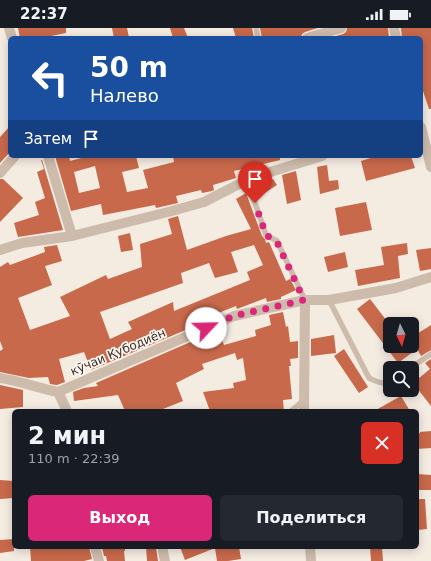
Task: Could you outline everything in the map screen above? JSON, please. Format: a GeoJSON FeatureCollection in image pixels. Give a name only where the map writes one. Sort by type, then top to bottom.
{"type":"FeatureCollection","features":[{"type":"Feature","properties":{"kind":"street"},"geometry":{"type":"LineString","coordinates":[[314,36],[341,28]]}},
{"type":"Feature","properties":{"kind":"street"},"geometry":{"type":"LineString","coordinates":[[423,135],[431,167]]}},
{"type":"Feature","properties":{"kind":"street"},"geometry":{"type":"LineString","coordinates":[[0,173],[13,158]]}},
{"type":"Feature","properties":{"kind":"street"},"geometry":{"type":"LineString","coordinates":[[49,158],[72,236]]}},
{"type":"Feature","properties":{"kind":"street"},"geometry":{"type":"LineString","coordinates":[[0,250],[22,243],[72,236],[204,202],[245,181],[316,158]]}},
{"type":"Feature","properties":{"kind":"street","name":"кӯчаи Қубодиён"},"geometry":{"type":"LineString","coordinates":[[58,392],[234,316],[304,300],[329,300],[396,288],[431,277]]}},
{"type":"Feature","properties":{"kind":"street"},"geometry":{"type":"LineString","coordinates":[[304,300],[304,409]]}},
{"type":"Feature","properties":{"kind":"street"},"geometry":{"type":"LineString","coordinates":[[0,378],[23,382],[58,392],[65,409]]}},
{"type":"Feature","properties":{"kind":"street"},"geometry":{"type":"LineString","coordinates":[[96,549],[99,561]]}},
{"type":"Feature","properties":{"kind":"street"},"geometry":{"type":"LineString","coordinates":[[310,549],[311,561]]}},
{"type":"Feature","properties":{"kind":"lane"},"geometry":{"type":"LineString","coordinates":[[245,181],[255,203],[266,235],[277,242],[304,300]]}},
{"type":"Feature","properties":{"kind":"lane"},"geometry":{"type":"LineString","coordinates":[[329,300],[369,378],[383,382]]}},
{"type":"Feature","properties":{"kind":"lane"},"geometry":{"type":"LineString","coordinates":[[419,362],[431,354]]}},
{"type":"Feature","properties":{"kind":"lane"},"geometry":{"type":"LineString","coordinates":[[293,409],[304,400]]}},
{"type":"Feature","properties":{"kind":"building"},"geometry":{"type":"Polygon","coordinates":[[[18,28],[66,28],[66,33],[51,36],[20,36],[18,28]]]}},
{"type":"Feature","properties":{"kind":"building"},"geometry":{"type":"Polygon","coordinates":[[[112,28],[127,28],[129,36],[114,36],[112,28]]]}},
{"type":"Feature","properties":{"kind":"building"},"geometry":{"type":"Polygon","coordinates":[[[170,28],[184,28],[187,36],[172,36],[170,28]]]}},
{"type":"Feature","properties":{"kind":"building"},"geometry":{"type":"Polygon","coordinates":[[[233,28],[252,28],[254,36],[235,36],[233,28]]]}},
{"type":"Feature","properties":{"kind":"building"},"geometry":{"type":"Polygon","coordinates":[[[260,28],[318,28],[305,32],[302,36],[262,36],[260,28]]]}},
{"type":"Feature","properties":{"kind":"building"},"geometry":{"type":"Polygon","coordinates":[[[347,28],[388,28],[389,36],[336,36],[346,32],[347,28]]]}},
{"type":"Feature","properties":{"kind":"building"},"geometry":{"type":"Polygon","coordinates":[[[401,28],[431,28],[431,109],[429,109],[423,91],[423,36],[402,36],[401,28]]]}},
{"type":"Feature","properties":{"kind":"building"},"geometry":{"type":"Polygon","coordinates":[[[8,128],[8,154],[0,163],[0,137],[8,128]]]}},
{"type":"Feature","properties":{"kind":"building"},"geometry":{"type":"Polygon","coordinates":[[[56,158],[69,158],[70,161],[81,158],[136,158],[139,168],[122,172],[127,192],[148,188],[143,170],[174,162],[173,158],[280,158],[280,160],[234,171],[236,178],[213,185],[214,190],[212,191],[202,193],[201,190],[176,196],[178,203],[156,208],[155,205],[103,215],[101,204],[71,211],[56,158]],[[95,166],[74,172],[79,193],[100,188],[95,166]]]}},
{"type":"Feature","properties":{"kind":"building"},"geometry":{"type":"Polygon","coordinates":[[[371,158],[412,158],[415,168],[366,181],[361,161],[371,158]]]}},
{"type":"Feature","properties":{"kind":"building"},"geometry":{"type":"Polygon","coordinates":[[[42,160],[63,230],[18,237],[14,223],[39,215],[35,202],[45,198],[37,172],[44,169],[42,160]]]}},
{"type":"Feature","properties":{"kind":"building"},"geometry":{"type":"Polygon","coordinates":[[[327,165],[329,181],[338,180],[339,189],[320,194],[317,167],[327,165]]]}},
{"type":"Feature","properties":{"kind":"building"},"geometry":{"type":"Polygon","coordinates":[[[296,171],[301,200],[287,204],[282,175],[296,171]]]}},
{"type":"Feature","properties":{"kind":"building"},"geometry":{"type":"Polygon","coordinates":[[[0,179],[3,179],[23,198],[0,222],[0,179]]]}},
{"type":"Feature","properties":{"kind":"building"},"geometry":{"type":"Polygon","coordinates":[[[273,179],[277,185],[257,198],[253,189],[273,179]]]}},
{"type":"Feature","properties":{"kind":"building"},"geometry":{"type":"Polygon","coordinates":[[[246,193],[262,236],[266,243],[269,242],[286,281],[290,279],[296,290],[281,297],[281,299],[267,302],[266,298],[237,309],[236,306],[213,315],[214,318],[91,370],[84,352],[59,359],[65,382],[57,385],[50,384],[48,377],[29,378],[0,372],[0,351],[3,349],[0,341],[0,267],[8,262],[10,265],[45,252],[44,247],[57,245],[62,261],[45,266],[52,285],[18,298],[30,330],[70,316],[60,297],[106,275],[108,279],[142,267],[140,244],[172,234],[168,219],[178,216],[187,250],[251,229],[236,199],[246,193]],[[254,245],[231,252],[238,272],[215,278],[209,263],[181,273],[183,283],[100,312],[110,339],[132,329],[128,322],[173,302],[174,311],[250,280],[247,272],[263,265],[254,245]]]}},
{"type":"Feature","properties":{"kind":"building"},"geometry":{"type":"Polygon","coordinates":[[[366,202],[372,230],[340,236],[335,208],[366,202]]]}},
{"type":"Feature","properties":{"kind":"building"},"geometry":{"type":"Polygon","coordinates":[[[130,233],[133,250],[121,252],[118,236],[130,233]]]}},
{"type":"Feature","properties":{"kind":"building"},"geometry":{"type":"Polygon","coordinates":[[[407,243],[408,254],[398,256],[400,278],[358,286],[355,270],[384,265],[381,247],[407,243]]]}},
{"type":"Feature","properties":{"kind":"building"},"geometry":{"type":"Polygon","coordinates":[[[431,248],[431,269],[420,271],[416,250],[431,248]]]}},
{"type":"Feature","properties":{"kind":"building"},"geometry":{"type":"Polygon","coordinates":[[[345,252],[348,267],[328,272],[324,257],[345,252]]]}},
{"type":"Feature","properties":{"kind":"building"},"geometry":{"type":"Polygon","coordinates":[[[370,299],[384,317],[383,343],[357,309],[370,299]]]}},
{"type":"Feature","properties":{"kind":"building"},"geometry":{"type":"Polygon","coordinates":[[[283,312],[286,327],[288,326],[290,342],[298,341],[298,358],[290,359],[291,366],[289,366],[292,399],[283,400],[284,409],[209,409],[203,392],[234,388],[233,383],[246,380],[243,358],[237,360],[235,353],[202,364],[204,369],[176,383],[183,401],[163,409],[124,409],[118,395],[74,401],[73,392],[84,388],[98,386],[96,383],[218,330],[224,345],[256,336],[255,330],[271,325],[269,315],[283,312]]]}},
{"type":"Feature","properties":{"kind":"building"},"geometry":{"type":"Polygon","coordinates":[[[431,325],[431,350],[421,356],[419,352],[419,333],[431,325]]]}},
{"type":"Feature","properties":{"kind":"building"},"geometry":{"type":"Polygon","coordinates":[[[334,335],[336,353],[311,356],[311,339],[334,335]]]}},
{"type":"Feature","properties":{"kind":"building"},"geometry":{"type":"Polygon","coordinates":[[[344,349],[368,387],[359,393],[334,356],[344,349]]]}},
{"type":"Feature","properties":{"kind":"building"},"geometry":{"type":"Polygon","coordinates":[[[390,353],[412,353],[401,361],[396,361],[390,353]]]}},
{"type":"Feature","properties":{"kind":"building"},"geometry":{"type":"Polygon","coordinates":[[[431,359],[431,406],[419,391],[419,378],[430,369],[425,363],[431,359]]]}},
{"type":"Feature","properties":{"kind":"building"},"geometry":{"type":"Polygon","coordinates":[[[0,385],[23,390],[23,407],[0,409],[0,385]]]}},
{"type":"Feature","properties":{"kind":"building"},"geometry":{"type":"Polygon","coordinates":[[[402,397],[409,409],[378,409],[402,397]]]}},
{"type":"Feature","properties":{"kind":"building"},"geometry":{"type":"Polygon","coordinates":[[[431,431],[431,448],[419,449],[420,432],[431,431]]]}},
{"type":"Feature","properties":{"kind":"building"},"geometry":{"type":"Polygon","coordinates":[[[419,474],[431,475],[431,490],[419,490],[419,474]]]}},
{"type":"Feature","properties":{"kind":"building"},"geometry":{"type":"Polygon","coordinates":[[[0,480],[12,481],[12,498],[0,499],[0,480]]]}},
{"type":"Feature","properties":{"kind":"building"},"geometry":{"type":"Polygon","coordinates":[[[419,499],[425,499],[427,529],[419,530],[419,499]]]}},
{"type":"Feature","properties":{"kind":"building"},"geometry":{"type":"Polygon","coordinates":[[[12,539],[12,549],[14,549],[14,551],[0,553],[0,540],[12,539]]]}},
{"type":"Feature","properties":{"kind":"building"},"geometry":{"type":"Polygon","coordinates":[[[30,549],[90,549],[92,559],[84,561],[31,561],[30,549]]]}},
{"type":"Feature","properties":{"kind":"building"},"geometry":{"type":"Polygon","coordinates":[[[102,549],[125,549],[125,561],[107,561],[106,556],[104,556],[102,549]]]}},
{"type":"Feature","properties":{"kind":"building"},"geometry":{"type":"Polygon","coordinates":[[[146,549],[156,549],[158,561],[147,561],[146,549]]]}},
{"type":"Feature","properties":{"kind":"building"},"geometry":{"type":"Polygon","coordinates":[[[181,549],[212,549],[185,560],[181,549]]]}},
{"type":"Feature","properties":{"kind":"building"},"geometry":{"type":"Polygon","coordinates":[[[215,549],[239,549],[241,559],[217,561],[215,549]]]}},
{"type":"Feature","properties":{"kind":"building"},"geometry":{"type":"Polygon","coordinates":[[[370,549],[382,549],[383,561],[371,561],[370,549]]]}},
{"type":"Feature","properties":{"kind":"route"},"geometry":{"type":"LineString","coordinates":[[206,328],[234,316],[304,300],[277,242],[266,235],[255,203]]}}]}
